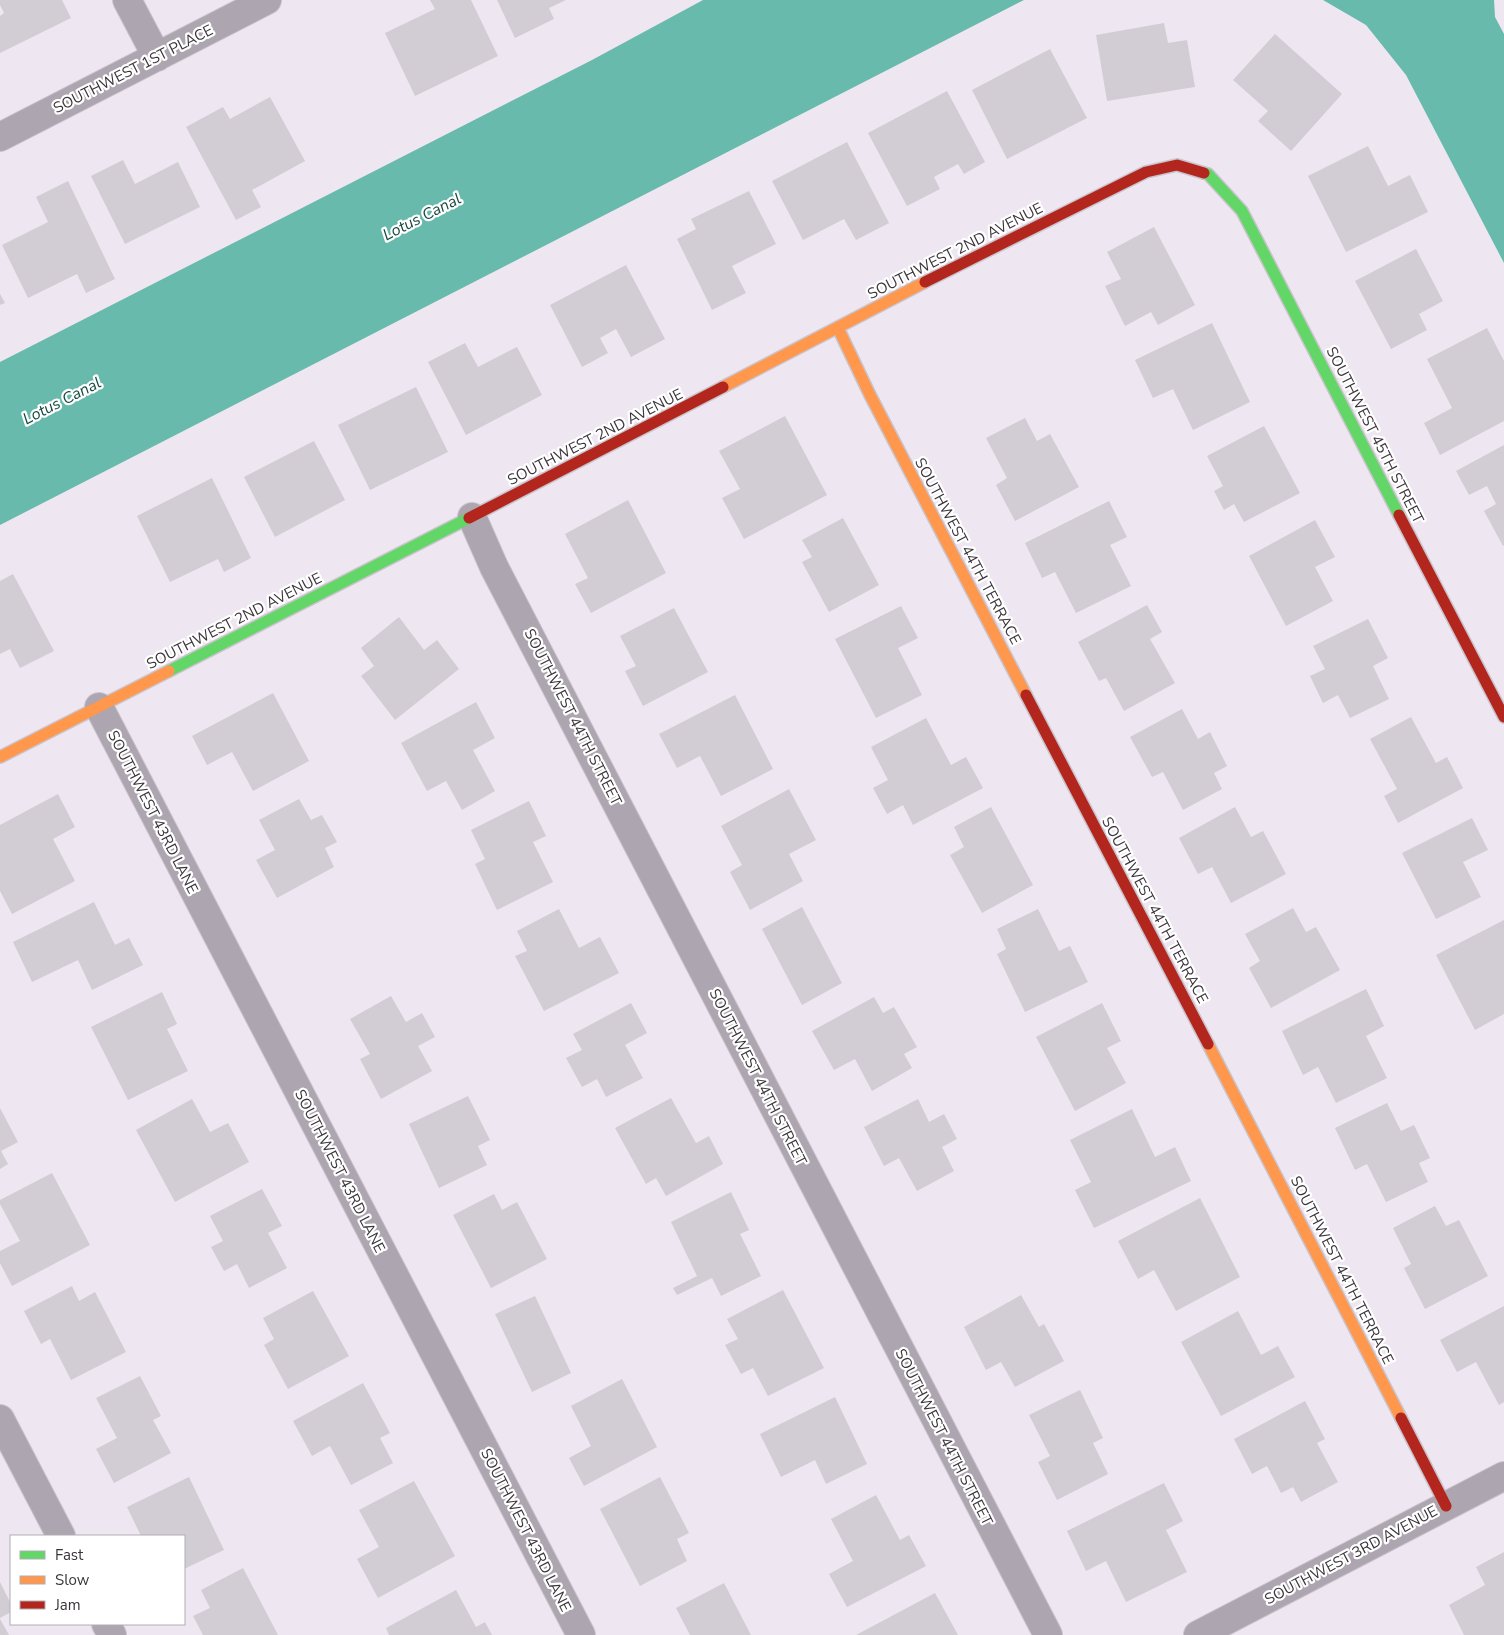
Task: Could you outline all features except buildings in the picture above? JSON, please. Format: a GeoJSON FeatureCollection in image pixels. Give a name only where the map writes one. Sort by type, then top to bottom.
{"type":"FeatureCollection","features":[{"type":"Feature","properties":{"kind":"street"},"geometry":{"type":"LineString","coordinates":[[127,0],[157,57]]}},
{"type":"Feature","properties":{"kind":"street","name":"SOUTHWEST 1ST PLACE"},"geometry":{"type":"LineString","coordinates":[[0,137],[267,0]]}},
{"type":"Feature","properties":{"kind":"street","name":"SOUTHWEST 2ND AVENUE"},"geometry":{"type":"LineString","coordinates":[[0,757],[472,517],[972,258],[1146,172],[1177,165],[1208,174]]}},
{"type":"Feature","properties":{"kind":"street","name":"SOUTHWEST 45TH STREET"},"geometry":{"type":"LineString","coordinates":[[1208,174],[1242,211],[1504,717]]}},
{"type":"Feature","properties":{"kind":"street","name":"SOUTHWEST 44TH TERRACE"},"geometry":{"type":"LineString","coordinates":[[838,328],[870,395],[1292,1204],[1446,1506]]}},
{"type":"Feature","properties":{"kind":"street","name":"SOUTHWEST 44TH STREET"},"geometry":{"type":"LineString","coordinates":[[472,517],[494,567],[1048,1635]]}},
{"type":"Feature","properties":{"kind":"street","name":"SOUTHWEST 43RD LANE"},"geometry":{"type":"LineString","coordinates":[[99,707],[581,1635]]}},
{"type":"Feature","properties":{"kind":"street"},"geometry":{"type":"LineString","coordinates":[[0,1419],[60,1535]]}},
{"type":"Feature","properties":{"kind":"street","name":"SOUTHWEST 3RD AVENUE"},"geometry":{"type":"LineString","coordinates":[[1198,1635],[1504,1476]]}},
{"type":"Feature","properties":{"kind":"water","name":"Lotus Canal"},"geometry":{"type":"Polygon","coordinates":[[[703,0],[1024,0],[0,525],[0,362],[592,60],[703,0]]]}},
{"type":"Feature","properties":{"kind":"water"},"geometry":{"type":"Polygon","coordinates":[[[1323,0],[1494,0],[1495,17],[1504,34],[1504,263],[1406,75],[1366,25],[1323,0]]]}},
{"type":"Feature","properties":{"kind":"traffic: fast"},"geometry":{"type":"LineString","coordinates":[[1204,173],[1208,174],[1242,211],[1399,515]]}},
{"type":"Feature","properties":{"kind":"traffic: fast"},"geometry":{"type":"LineString","coordinates":[[169,671],[469,518]]}},
{"type":"Feature","properties":{"kind":"traffic: slow"},"geometry":{"type":"LineString","coordinates":[[723,387],[925,282]]}},
{"type":"Feature","properties":{"kind":"traffic: slow"},"geometry":{"type":"LineString","coordinates":[[838,328],[870,395],[1026,695]]}},
{"type":"Feature","properties":{"kind":"traffic: slow"},"geometry":{"type":"LineString","coordinates":[[0,757],[169,671]]}},
{"type":"Feature","properties":{"kind":"traffic: slow"},"geometry":{"type":"LineString","coordinates":[[1208,1044],[1401,1418]]}},
{"type":"Feature","properties":{"kind":"traffic: jam"},"geometry":{"type":"LineString","coordinates":[[925,282],[1146,172],[1177,165],[1204,173]]}},
{"type":"Feature","properties":{"kind":"traffic: jam"},"geometry":{"type":"LineString","coordinates":[[469,518],[723,387]]}},
{"type":"Feature","properties":{"kind":"traffic: jam"},"geometry":{"type":"LineString","coordinates":[[1399,515],[1504,717]]}},
{"type":"Feature","properties":{"kind":"traffic: jam"},"geometry":{"type":"LineString","coordinates":[[1026,695],[1208,1044]]}},
{"type":"Feature","properties":{"kind":"traffic: jam"},"geometry":{"type":"LineString","coordinates":[[1401,1418],[1446,1506]]}}]}
